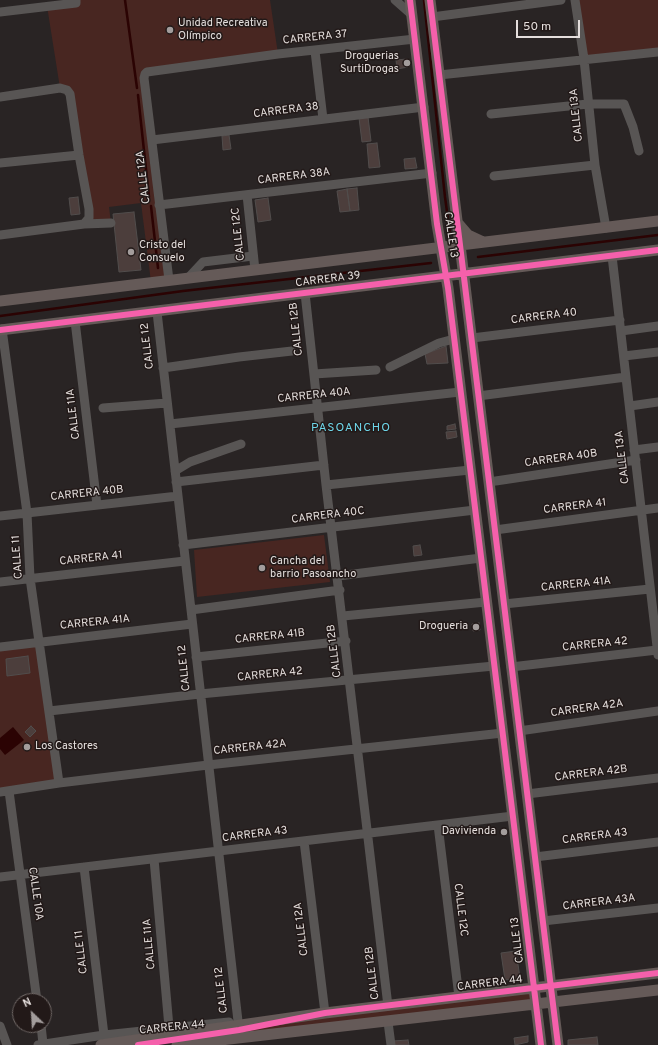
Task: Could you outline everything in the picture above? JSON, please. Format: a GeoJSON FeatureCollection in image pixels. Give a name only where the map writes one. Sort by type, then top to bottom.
{"type":"FeatureCollection","features":[{"type":"Feature","properties":{"kind":"main road","name":"CALLE 13"},"geometry":{"type":"LineString","coordinates":[[410,0],[437,224],[454,339],[541,1045]]}},
{"type":"Feature","properties":{"kind":"main road","name":"CALLE 13"},"geometry":{"type":"LineString","coordinates":[[430,0],[558,1045]]}},
{"type":"Feature","properties":{"kind":"main road"},"geometry":{"type":"LineString","coordinates":[[456,220],[468,235],[476,240],[486,242]]}},
{"type":"Feature","properties":{"kind":"main road","name":"CARRERA 39"},"geometry":{"type":"LineString","coordinates":[[0,301],[415,250],[442,251],[460,249],[486,242],[658,221]]}},
{"type":"Feature","properties":{"kind":"main road"},"geometry":{"type":"LineString","coordinates":[[415,250],[423,246],[430,239],[435,232],[437,224]]}},
{"type":"Feature","properties":{"kind":"main road","name":"CARRERA 39"},"geometry":{"type":"LineString","coordinates":[[1,330],[305,293],[445,273],[658,250]]}},
{"type":"Feature","properties":{"kind":"main road","name":"CARRERA 44"},"geometry":{"type":"LineString","coordinates":[[176,1038],[325,1013],[658,973]]}},
{"type":"Feature","properties":{"kind":"main road","name":"CARRERA 44"},"geometry":{"type":"LineString","coordinates":[[102,1040],[255,1037],[658,990]]}},
{"type":"Feature","properties":{"kind":"main road"},"geometry":{"type":"LineString","coordinates":[[211,1045],[240,1043],[255,1037]]}},
{"type":"Feature","properties":{"kind":"street"},"geometry":{"type":"LineString","coordinates":[[395,0],[412,14]]}},
{"type":"Feature","properties":{"kind":"street"},"geometry":{"type":"LineString","coordinates":[[432,17],[561,0]]}},
{"type":"Feature","properties":{"kind":"street","name":"CALLE 13A"},"geometry":{"type":"LineString","coordinates":[[575,0],[584,60],[595,165],[606,228]]}},
{"type":"Feature","properties":{"kind":"street"},"geometry":{"type":"LineString","coordinates":[[0,12],[76,1]]}},
{"type":"Feature","properties":{"kind":"street","name":"CARRERA 37"},"geometry":{"type":"LineString","coordinates":[[147,72],[415,39]]}},
{"type":"Feature","properties":{"kind":"street"},"geometry":{"type":"LineString","coordinates":[[315,51],[323,119]]}},
{"type":"Feature","properties":{"kind":"street"},"geometry":{"type":"LineString","coordinates":[[439,75],[658,52]]}},
{"type":"Feature","properties":{"kind":"street","name":"CALLE 12A"},"geometry":{"type":"LineString","coordinates":[[147,72],[144,78],[169,280]]}},
{"type":"Feature","properties":{"kind":"street"},"geometry":{"type":"LineString","coordinates":[[0,97],[60,88],[67,90],[70,94],[89,209],[89,218],[84,224]]}},
{"type":"Feature","properties":{"kind":"street"},"geometry":{"type":"LineString","coordinates":[[492,114],[588,104],[624,104],[633,127],[639,152]]}},
{"type":"Feature","properties":{"kind":"street","name":"CARRERA 38"},"geometry":{"type":"LineString","coordinates":[[152,140],[424,107]]}},
{"type":"Feature","properties":{"kind":"street"},"geometry":{"type":"LineString","coordinates":[[0,164],[79,155]]}},
{"type":"Feature","properties":{"kind":"street"},"geometry":{"type":"LineString","coordinates":[[494,176],[595,165]]}},
{"type":"Feature","properties":{"kind":"street","name":"CARRERA 38A"},"geometry":{"type":"LineString","coordinates":[[159,205],[432,173]]}},
{"type":"Feature","properties":{"kind":"street","name":"CALLE 12C"},"geometry":{"type":"LineString","coordinates":[[246,195],[255,270]]}},
{"type":"Feature","properties":{"kind":"street"},"geometry":{"type":"LineString","coordinates":[[0,235],[84,224],[111,223]]}},
{"type":"Feature","properties":{"kind":"street"},"geometry":{"type":"LineString","coordinates":[[188,277],[204,262],[253,256]]}},
{"type":"Feature","properties":{"kind":"street","name":"CALLE 13A"},"geometry":{"type":"LineString","coordinates":[[612,256],[658,655]]}},
{"type":"Feature","properties":{"kind":"street","name":"CALLE 12B"},"geometry":{"type":"LineString","coordinates":[[305,293],[326,485],[340,590],[388,1006]]}},
{"type":"Feature","properties":{"kind":"street","name":"CALLE 12"},"geometry":{"type":"LineString","coordinates":[[157,312],[238,1021]]}},
{"type":"Feature","properties":{"kind":"street","name":"CARRERA 40"},"geometry":{"type":"LineString","coordinates":[[472,338],[620,320]]}},
{"type":"Feature","properties":{"kind":"street","name":"CALLE 11A"},"geometry":{"type":"LineString","coordinates":[[75,321],[97,505]]}},
{"type":"Feature","properties":{"kind":"street"},"geometry":{"type":"LineString","coordinates":[[621,331],[658,326]]}},
{"type":"Feature","properties":{"kind":"street","name":"CALLE 11"},"geometry":{"type":"LineString","coordinates":[[1,330],[27,512],[30,578],[59,783]]}},
{"type":"Feature","properties":{"kind":"street"},"geometry":{"type":"LineString","coordinates":[[390,367],[439,344],[454,339]]}},
{"type":"Feature","properties":{"kind":"street"},"geometry":{"type":"LineString","coordinates":[[163,368],[292,351]]}},
{"type":"Feature","properties":{"kind":"street"},"geometry":{"type":"LineString","coordinates":[[624,356],[658,352]]}},
{"type":"Feature","properties":{"kind":"street"},"geometry":{"type":"LineString","coordinates":[[314,374],[376,370]]}},
{"type":"Feature","properties":{"kind":"street"},"geometry":{"type":"LineString","coordinates":[[478,396],[626,377]]}},
{"type":"Feature","properties":{"kind":"street","name":"CARRERA 40A"},"geometry":{"type":"LineString","coordinates":[[170,424],[460,392]]}},
{"type":"Feature","properties":{"kind":"street"},"geometry":{"type":"LineString","coordinates":[[630,406],[658,402]]}},
{"type":"Feature","properties":{"kind":"street"},"geometry":{"type":"LineString","coordinates":[[103,408],[167,403]]}},
{"type":"Feature","properties":{"kind":"street"},"geometry":{"type":"LineString","coordinates":[[175,471],[190,462],[241,444]]}},
{"type":"Feature","properties":{"kind":"street"},"geometry":{"type":"LineString","coordinates":[[634,450],[658,447]]}},
{"type":"Feature","properties":{"kind":"street","name":"CARRERA 40B"},"geometry":{"type":"LineString","coordinates":[[489,482],[636,460]]}},
{"type":"Feature","properties":{"kind":"street"},"geometry":{"type":"LineString","coordinates":[[176,482],[324,465]]}},
{"type":"Feature","properties":{"kind":"street"},"geometry":{"type":"LineString","coordinates":[[326,485],[470,470]]}},
{"type":"Feature","properties":{"kind":"street","name":"CARRERA 40B"},"geometry":{"type":"LineString","coordinates":[[0,516],[178,496]]}},
{"type":"Feature","properties":{"kind":"street","name":"CARRERA 41"},"geometry":{"type":"LineString","coordinates":[[495,530],[658,508]]}},
{"type":"Feature","properties":{"kind":"street","name":"CARRERA 40C"},"geometry":{"type":"LineString","coordinates":[[183,545],[475,510]]}},
{"type":"Feature","properties":{"kind":"street"},"geometry":{"type":"LineString","coordinates":[[338,576],[481,558]]}},
{"type":"Feature","properties":{"kind":"street","name":"CARRERA 41"},"geometry":{"type":"LineString","coordinates":[[0,582],[185,561]]}},
{"type":"Feature","properties":{"kind":"street","name":"CARRERA 41A"},"geometry":{"type":"LineString","coordinates":[[504,604],[650,589]]}},
{"type":"Feature","properties":{"kind":"street"},"geometry":{"type":"LineString","coordinates":[[191,610],[340,590]]}},
{"type":"Feature","properties":{"kind":"street"},"geometry":{"type":"LineString","coordinates":[[343,616],[486,602]]}},
{"type":"Feature","properties":{"kind":"street","name":"CARRERA 41A"},"geometry":{"type":"LineString","coordinates":[[0,647],[192,624]]}},
{"type":"Feature","properties":{"kind":"street","name":"CARRERA 41B"},"geometry":{"type":"LineString","coordinates":[[196,657],[346,641]]}},
{"type":"Feature","properties":{"kind":"street","name":"CARRERA 42"},"geometry":{"type":"LineString","coordinates":[[511,667],[658,650]]}},
{"type":"Feature","properties":{"kind":"street","name":"CARRERA 42"},"geometry":{"type":"LineString","coordinates":[[49,712],[200,694],[494,666]]}},
{"type":"Feature","properties":{"kind":"street","name":"CARRERA 42A"},"geometry":{"type":"LineString","coordinates":[[519,731],[658,711]]}},
{"type":"Feature","properties":{"kind":"street","name":"CARRERA 42A"},"geometry":{"type":"LineString","coordinates":[[4,791],[208,765],[503,733]]}},
{"type":"Feature","properties":{"kind":"street","name":"CARRERA 42B"},"geometry":{"type":"LineString","coordinates":[[527,794],[658,778]]}},
{"type":"Feature","properties":{"kind":"street","name":"CALLE 10A"},"geometry":{"type":"LineString","coordinates":[[4,791],[20,874],[37,993]]}},
{"type":"Feature","properties":{"kind":"street","name":"CARRERA 43"},"geometry":{"type":"LineString","coordinates":[[0,877],[513,816]]}},
{"type":"Feature","properties":{"kind":"street","name":"CALLE 12C"},"geometry":{"type":"LineString","coordinates":[[438,825],[459,997]]}},
{"type":"Feature","properties":{"kind":"street","name":"CALLE 12A"},"geometry":{"type":"LineString","coordinates":[[304,841],[325,1013]]}},
{"type":"Feature","properties":{"kind":"street","name":"CARRERA 43"},"geometry":{"type":"LineString","coordinates":[[535,857],[658,842]]}},
{"type":"Feature","properties":{"kind":"street","name":"CALLE 11A"},"geometry":{"type":"LineString","coordinates":[[154,859],[176,1038]]}},
{"type":"Feature","properties":{"kind":"street","name":"CALLE 11"},"geometry":{"type":"LineString","coordinates":[[84,867],[102,1040]]}},
{"type":"Feature","properties":{"kind":"street","name":"CARRERA 43A"},"geometry":{"type":"LineString","coordinates":[[543,921],[658,908]]}},
{"type":"Feature","properties":{"kind":"street","name":"CARRERA 44"},"geometry":{"type":"LineString","coordinates":[[176,1038],[238,1021],[325,1013]]}},
{"type":"Feature","properties":{"kind":"street"},"geometry":{"type":"LineString","coordinates":[[388,1022],[391,1045]]}},
{"type":"Feature","properties":{"kind":"street"},"geometry":{"type":"LineString","coordinates":[[0,1026],[7,1045]]}},
{"type":"Feature","properties":{"kind":"street"},"geometry":{"type":"LineString","coordinates":[[41,1033],[41,1045]]}},
{"type":"Feature","properties":{"kind":"street","name":"CARRERA 44"},"geometry":{"type":"LineString","coordinates":[[41,1045],[102,1040]]}},
{"type":"Feature","properties":{"kind":"shaded area"},"geometry":{"type":"Polygon","coordinates":[[[76,0],[270,0],[278,54],[147,72],[169,280],[151,282],[141,203],[109,207],[111,223],[84,224],[89,218],[72,101],[60,88],[47,6],[76,0]]]}},
{"type":"Feature","properties":{"kind":"shaded area"},"geometry":{"type":"Polygon","coordinates":[[[575,0],[658,0],[658,52],[584,59],[575,0]]]}},
{"type":"Feature","properties":{"kind":"shaded area","name":"Cancha del barrio Pasoancho"},"geometry":{"type":"Polygon","coordinates":[[[324,535],[330,582],[197,597],[194,550],[324,535]]]}},
{"type":"Feature","properties":{"kind":"shaded area","name":"Los Castores"},"geometry":{"type":"Polygon","coordinates":[[[39,642],[59,783],[0,792],[0,647],[39,642]]]}},
{"type":"Feature","properties":{"kind":"shaded area"},"geometry":{"type":"Polygon","coordinates":[[[13,727],[24,740],[5,755],[0,749],[0,738],[13,727]]]}},
{"type":"Feature","properties":{"kind":"shaded area"},"geometry":{"type":"Polygon","coordinates":[[[527,989],[537,1004],[255,1037],[239,1030],[527,989]]]}},
{"type":"Feature","properties":{"kind":"building"},"geometry":{"type":"Polygon","coordinates":[[[407,59],[408,67],[397,69],[396,60],[407,59]]]}},
{"type":"Feature","properties":{"kind":"building"},"geometry":{"type":"Polygon","coordinates":[[[368,117],[371,141],[362,142],[359,118],[368,117]]]}},
{"type":"Feature","properties":{"kind":"building"},"geometry":{"type":"Polygon","coordinates":[[[229,135],[231,149],[223,150],[222,136],[229,135]]]}},
{"type":"Feature","properties":{"kind":"building"},"geometry":{"type":"Polygon","coordinates":[[[377,143],[380,167],[369,168],[367,144],[377,143]]]}},
{"type":"Feature","properties":{"kind":"building"},"geometry":{"type":"Polygon","coordinates":[[[415,158],[417,168],[405,169],[404,159],[415,158]]]}},
{"type":"Feature","properties":{"kind":"building"},"geometry":{"type":"Polygon","coordinates":[[[357,188],[359,210],[350,211],[347,189],[357,188]]]}},
{"type":"Feature","properties":{"kind":"building"},"geometry":{"type":"Polygon","coordinates":[[[347,189],[350,211],[340,212],[337,191],[347,189]]]}},
{"type":"Feature","properties":{"kind":"building"},"geometry":{"type":"Polygon","coordinates":[[[78,197],[80,214],[71,215],[69,198],[78,197]]]}},
{"type":"Feature","properties":{"kind":"building"},"geometry":{"type":"Polygon","coordinates":[[[268,198],[271,220],[258,222],[255,200],[268,198]]]}},
{"type":"Feature","properties":{"kind":"building"},"geometry":{"type":"Polygon","coordinates":[[[134,212],[141,270],[119,272],[113,214],[134,212]]]}},
{"type":"Feature","properties":{"kind":"building"},"geometry":{"type":"Polygon","coordinates":[[[446,346],[448,363],[427,364],[425,354],[446,346]]]}},
{"type":"Feature","properties":{"kind":"building"},"geometry":{"type":"Polygon","coordinates":[[[455,424],[456,429],[447,430],[447,426],[455,424]]]}},
{"type":"Feature","properties":{"kind":"building"},"geometry":{"type":"Polygon","coordinates":[[[456,431],[457,437],[447,439],[446,432],[456,431]]]}},
{"type":"Feature","properties":{"kind":"building"},"geometry":{"type":"Polygon","coordinates":[[[420,545],[422,555],[414,556],[413,546],[420,545]]]}},
{"type":"Feature","properties":{"kind":"building","name":"Drogueria"},"geometry":{"type":"Polygon","coordinates":[[[479,623],[480,630],[473,631],[472,624],[479,623]]]}},
{"type":"Feature","properties":{"kind":"building"},"geometry":{"type":"Polygon","coordinates":[[[28,656],[30,673],[7,676],[6,659],[28,656]]]}},
{"type":"Feature","properties":{"kind":"building"},"geometry":{"type":"Polygon","coordinates":[[[31,726],[36,731],[30,737],[25,732],[31,726]]]}},
{"type":"Feature","properties":{"kind":"building"},"geometry":{"type":"Polygon","coordinates":[[[516,951],[520,978],[505,980],[501,953],[516,951]]]}},
{"type":"Feature","properties":{"kind":"building"},"geometry":{"type":"Polygon","coordinates":[[[528,1036],[528,1042],[515,1045],[514,1038],[528,1036]]]}},
{"type":"Feature","properties":{"kind":"building"},"geometry":{"type":"Polygon","coordinates":[[[597,1037],[598,1045],[568,1045],[568,1040],[597,1037]]]}},
{"type":"Feature","properties":{"kind":"building"},"geometry":{"type":"Polygon","coordinates":[[[408,1040],[409,1045],[393,1045],[393,1041],[408,1040]]]}},
{"type":"Feature","properties":{"kind":"waterway"},"geometry":{"type":"LineString","coordinates":[[125,0],[137,88]]}},
{"type":"Feature","properties":{"kind":"waterway"},"geometry":{"type":"LineString","coordinates":[[424,0],[450,234]]}},
{"type":"Feature","properties":{"kind":"waterway"},"geometry":{"type":"LineString","coordinates":[[138,95],[149,197]]}},
{"type":"Feature","properties":{"kind":"waterway"},"geometry":{"type":"LineString","coordinates":[[151,206],[158,268]]}},
{"type":"Feature","properties":{"kind":"waterway"},"geometry":{"type":"LineString","coordinates":[[478,257],[658,235]]}},
{"type":"Feature","properties":{"kind":"waterway"},"geometry":{"type":"LineString","coordinates":[[0,316],[183,291],[431,263]]}},
{"type":"Feature","properties":{"kind":"cycle path"},"geometry":{"type":"LineString","coordinates":[[410,0],[437,224],[448,288],[541,1045]]}},
{"type":"Feature","properties":{"kind":"cycle path"},"geometry":{"type":"LineString","coordinates":[[430,0],[558,1045]]}},
{"type":"Feature","properties":{"kind":"cycle path"},"geometry":{"type":"LineString","coordinates":[[0,330],[658,250]]}},
{"type":"Feature","properties":{"kind":"cycle path"},"geometry":{"type":"LineString","coordinates":[[138,1045],[239,1030],[325,1013],[658,973]]}},
{"type":"Feature","properties":{"kind":"place","name":"Unidad Recreativa Olímpico"},"geometry":{"type":"Point","coordinates":[170,30]}},
{"type":"Feature","properties":{"kind":"place","name":"Droguerias SurtiDrogas"},"geometry":{"type":"Point","coordinates":[407,63]}},
{"type":"Feature","properties":{"kind":"place","name":"Cristo del Consuelo"},"geometry":{"type":"Point","coordinates":[131,252]}},
{"type":"Feature","properties":{"kind":"place","name":"Cancha del barrio Pasoancho"},"geometry":{"type":"Point","coordinates":[262,568]}},
{"type":"Feature","properties":{"kind":"place","name":"Drogueria"},"geometry":{"type":"Point","coordinates":[476,627]}},
{"type":"Feature","properties":{"kind":"place","name":"Los Castores"},"geometry":{"type":"Point","coordinates":[27,747]}},
{"type":"Feature","properties":{"kind":"place","name":"Davivienda"},"geometry":{"type":"Point","coordinates":[504,832]}},
{"type":"Feature","properties":{"kind":"district","name":"PASOANCHO"},"geometry":{"type":"Point","coordinates":[351,429]}}]}
